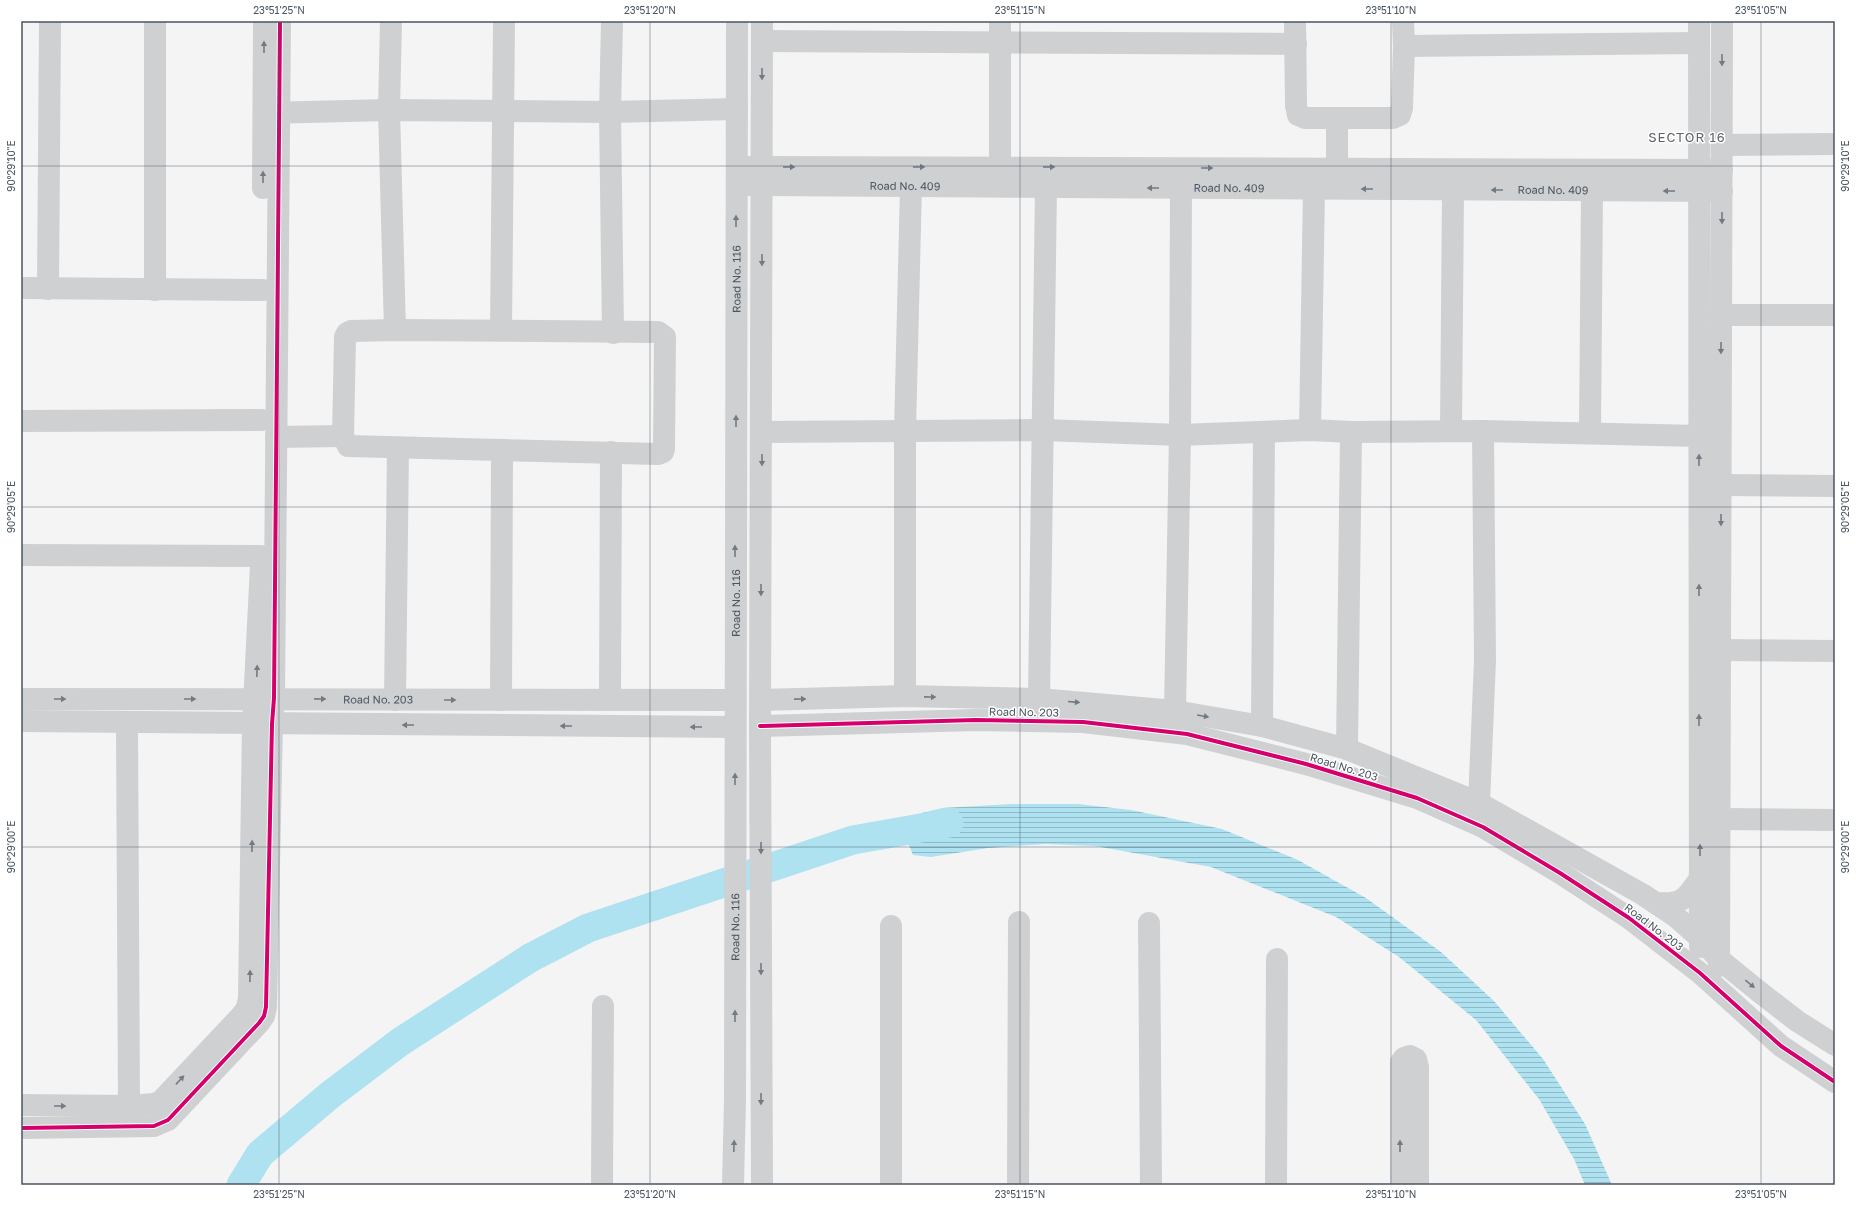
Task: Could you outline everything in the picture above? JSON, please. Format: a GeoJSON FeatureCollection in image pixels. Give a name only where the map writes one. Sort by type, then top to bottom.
{"type":"FeatureCollection","features":[{"type":"Feature","properties":{"kind":"street"},"geometry":{"type":"LineString","coordinates":[[48,288],[50,21]]}},
{"type":"Feature","properties":{"kind":"street"},"geometry":{"type":"LineString","coordinates":[[155,21],[155,290]]}},
{"type":"Feature","properties":{"kind":"street"},"geometry":{"type":"LineString","coordinates":[[21,1105],[129,1106],[154,1104],[161,1101],[247,1008],[249,998],[265,698],[276,437],[271,113],[264,21]]}},
{"type":"Feature","properties":{"kind":"street"},"geometry":{"type":"LineString","coordinates":[[265,698],[261,556],[263,290],[271,113],[280,21]]}},
{"type":"Feature","properties":{"kind":"street"},"geometry":{"type":"LineString","coordinates":[[391,21],[389,110],[395,330]]}},
{"type":"Feature","properties":{"kind":"street"},"geometry":{"type":"LineString","coordinates":[[501,330],[504,21]]}},
{"type":"Feature","properties":{"kind":"street"},"geometry":{"type":"LineString","coordinates":[[612,21],[610,112],[613,333]]}},
{"type":"Feature","properties":{"kind":"street","name":"Road No. 116"},"geometry":{"type":"LineString","coordinates":[[733,1185],[737,21]]}},
{"type":"Feature","properties":{"kind":"street"},"geometry":{"type":"LineString","coordinates":[[1295,21],[1296,106],[1298,115],[1305,118],[1337,119],[1393,118],[1400,115],[1402,108],[1404,46],[1403,21]]}},
{"type":"Feature","properties":{"kind":"street"},"geometry":{"type":"LineString","coordinates":[[1698,21],[1700,972]]}},
{"type":"Feature","properties":{"kind":"street"},"geometry":{"type":"LineString","coordinates":[[1719,990],[1722,21]]}},
{"type":"Feature","properties":{"kind":"street"},"geometry":{"type":"LineString","coordinates":[[762,1185],[760,726],[762,31],[1000,32],[1296,44]]}},
{"type":"Feature","properties":{"kind":"street"},"geometry":{"type":"LineString","coordinates":[[1000,32],[1000,177]]}},
{"type":"Feature","properties":{"kind":"street"},"geometry":{"type":"LineString","coordinates":[[1404,46],[1699,43]]}},
{"type":"Feature","properties":{"kind":"street"},"geometry":{"type":"LineString","coordinates":[[271,113],[389,110],[610,112],[737,109]]}},
{"type":"Feature","properties":{"kind":"street"},"geometry":{"type":"LineString","coordinates":[[1337,119],[1337,168]]}},
{"type":"Feature","properties":{"kind":"street"},"geometry":{"type":"LineString","coordinates":[[1722,145],[1835,144]]}},
{"type":"Feature","properties":{"kind":"street","name":"Road No. 409"},"geometry":{"type":"LineString","coordinates":[[736,176],[1000,177],[1337,168],[1722,170]]}},
{"type":"Feature","properties":{"kind":"street","name":"Road No. 409"},"geometry":{"type":"LineString","coordinates":[[762,176],[911,186],[1000,177],[1046,187],[1722,191]]}},
{"type":"Feature","properties":{"kind":"street"},"geometry":{"type":"LineString","coordinates":[[905,696],[905,431],[911,186]]}},
{"type":"Feature","properties":{"kind":"street"},"geometry":{"type":"LineString","coordinates":[[1039,699],[1046,187]]}},
{"type":"Feature","properties":{"kind":"street"},"geometry":{"type":"LineString","coordinates":[[1175,712],[1180,434],[1180,188]]}},
{"type":"Feature","properties":{"kind":"street"},"geometry":{"type":"LineString","coordinates":[[1310,430],[1314,189]]}},
{"type":"Feature","properties":{"kind":"street"},"geometry":{"type":"LineString","coordinates":[[1451,431],[1453,190]]}},
{"type":"Feature","properties":{"kind":"street"},"geometry":{"type":"LineString","coordinates":[[1590,433],[1592,191]]}},
{"type":"Feature","properties":{"kind":"street"},"geometry":{"type":"LineString","coordinates":[[21,288],[263,290]]}},
{"type":"Feature","properties":{"kind":"street"},"geometry":{"type":"LineString","coordinates":[[1721,314],[1835,315]]}},
{"type":"Feature","properties":{"kind":"street"},"geometry":{"type":"LineString","coordinates":[[395,330],[501,330],[613,333],[658,332],[665,337],[665,443],[662,452],[658,454],[348,446],[343,436],[345,337],[347,333],[351,331],[395,330]]}},
{"type":"Feature","properties":{"kind":"street"},"geometry":{"type":"LineString","coordinates":[[21,421],[262,420]]}},
{"type":"Feature","properties":{"kind":"street"},"geometry":{"type":"LineString","coordinates":[[762,432],[1043,430],[1180,434],[1310,430],[1351,432],[1482,431],[1699,436]]}},
{"type":"Feature","properties":{"kind":"street"},"geometry":{"type":"LineString","coordinates":[[1478,803],[1485,660],[1482,431]]}},
{"type":"Feature","properties":{"kind":"street"},"geometry":{"type":"LineString","coordinates":[[1262,726],[1264,432]]}},
{"type":"Feature","properties":{"kind":"street"},"geometry":{"type":"LineString","coordinates":[[1347,749],[1351,432]]}},
{"type":"Feature","properties":{"kind":"street"},"geometry":{"type":"LineString","coordinates":[[276,437],[343,436]]}},
{"type":"Feature","properties":{"kind":"street"},"geometry":{"type":"LineString","coordinates":[[395,700],[398,448]]}},
{"type":"Feature","properties":{"kind":"street"},"geometry":{"type":"LineString","coordinates":[[501,700],[502,450]]}},
{"type":"Feature","properties":{"kind":"street"},"geometry":{"type":"LineString","coordinates":[[610,700],[611,452]]}},
{"type":"Feature","properties":{"kind":"street"},"geometry":{"type":"LineString","coordinates":[[1721,485],[1835,486]]}},
{"type":"Feature","properties":{"kind":"street"},"geometry":{"type":"LineString","coordinates":[[21,555],[261,556]]}},
{"type":"Feature","properties":{"kind":"street"},"geometry":{"type":"LineString","coordinates":[[1720,650],[1835,651]]}},
{"type":"Feature","properties":{"kind":"street"},"geometry":{"type":"LineString","coordinates":[[761,700],[905,696],[1039,699],[1175,712],[1262,726],[1347,749],[1478,803],[1656,903],[1675,916],[1700,938],[1719,959],[1797,1021],[1835,1045]]}},
{"type":"Feature","properties":{"kind":"street","name":"Road No. 203"},"geometry":{"type":"LineString","coordinates":[[21,699],[265,698],[395,700],[735,700]]}},
{"type":"Feature","properties":{"kind":"street","name":"Road No. 203"},"geometry":{"type":"LineString","coordinates":[[760,726],[976,720],[1083,722],[1187,734],[1306,764],[1417,798],[1483,827],[1560,873],[1629,918],[1700,972],[1781,1046],[1835,1082]]}},
{"type":"Feature","properties":{"kind":"street"},"geometry":{"type":"LineString","coordinates":[[21,721],[735,727]]}},
{"type":"Feature","properties":{"kind":"street"},"geometry":{"type":"LineString","coordinates":[[127,722],[129,1106]]}},
{"type":"Feature","properties":{"kind":"street"},"geometry":{"type":"LineString","coordinates":[[21,1128],[160,1125],[168,1120],[264,1016],[266,1007],[263,724]]}},
{"type":"Feature","properties":{"kind":"street"},"geometry":{"type":"LineString","coordinates":[[1720,820],[1835,820]]}},
{"type":"Feature","properties":{"kind":"street"},"geometry":{"type":"LineString","coordinates":[[1656,903],[1672,904],[1683,899],[1700,878]]}},
{"type":"Feature","properties":{"kind":"street"},"geometry":{"type":"LineString","coordinates":[[1018,1185],[1019,922]]}},
{"type":"Feature","properties":{"kind":"street"},"geometry":{"type":"LineString","coordinates":[[1149,924],[1151,1185]]}},
{"type":"Feature","properties":{"kind":"street"},"geometry":{"type":"LineString","coordinates":[[891,926],[891,1185]]}},
{"type":"Feature","properties":{"kind":"street"},"geometry":{"type":"LineString","coordinates":[[1276,1185],[1277,959]]}},
{"type":"Feature","properties":{"kind":"street"},"geometry":{"type":"LineString","coordinates":[[602,1185],[603,1006]]}},
{"type":"Feature","properties":{"kind":"street"},"geometry":{"type":"LineString","coordinates":[[1401,1185],[1401,1062],[1404,1058],[1410,1056],[1416,1059],[1418,1066],[1418,1185]]}},
{"type":"Feature","properties":{"kind":"water"},"geometry":{"type":"Polygon","coordinates":[[[1012,804],[1078,804],[1131,810],[1222,829],[1298,860],[1366,898],[1441,952],[1494,1001],[1543,1059],[1585,1124],[1612,1185],[1585,1185],[1574,1159],[1539,1099],[1476,1020],[1399,957],[1336,917],[1211,867],[1095,846],[1046,844],[988,848],[931,857],[913,855],[907,841],[914,815],[942,808],[1012,804]]]}},
{"type":"Feature","properties":{"kind":"waterway"},"geometry":{"type":"LineString","coordinates":[[241,1185],[260,1154],[330,1095],[400,1042],[530,958],[588,928],[853,840],[949,823]]}},
{"type":"Feature","properties":{"kind":"cycle path"},"geometry":{"type":"LineString","coordinates":[[21,1128],[154,1126],[168,1120],[264,1016],[266,1007],[272,724],[274,698],[280,21]]}},
{"type":"Feature","properties":{"kind":"cycle path"},"geometry":{"type":"LineString","coordinates":[[760,726],[976,720],[1083,722],[1187,734],[1306,764],[1417,798],[1483,827],[1560,873],[1629,918],[1700,973],[1781,1046],[1835,1082]]}},
{"type":"Feature","properties":{"kind":"district","name":"SECTOR 16"},"geometry":{"type":"Point","coordinates":[1687,137]}}]}
